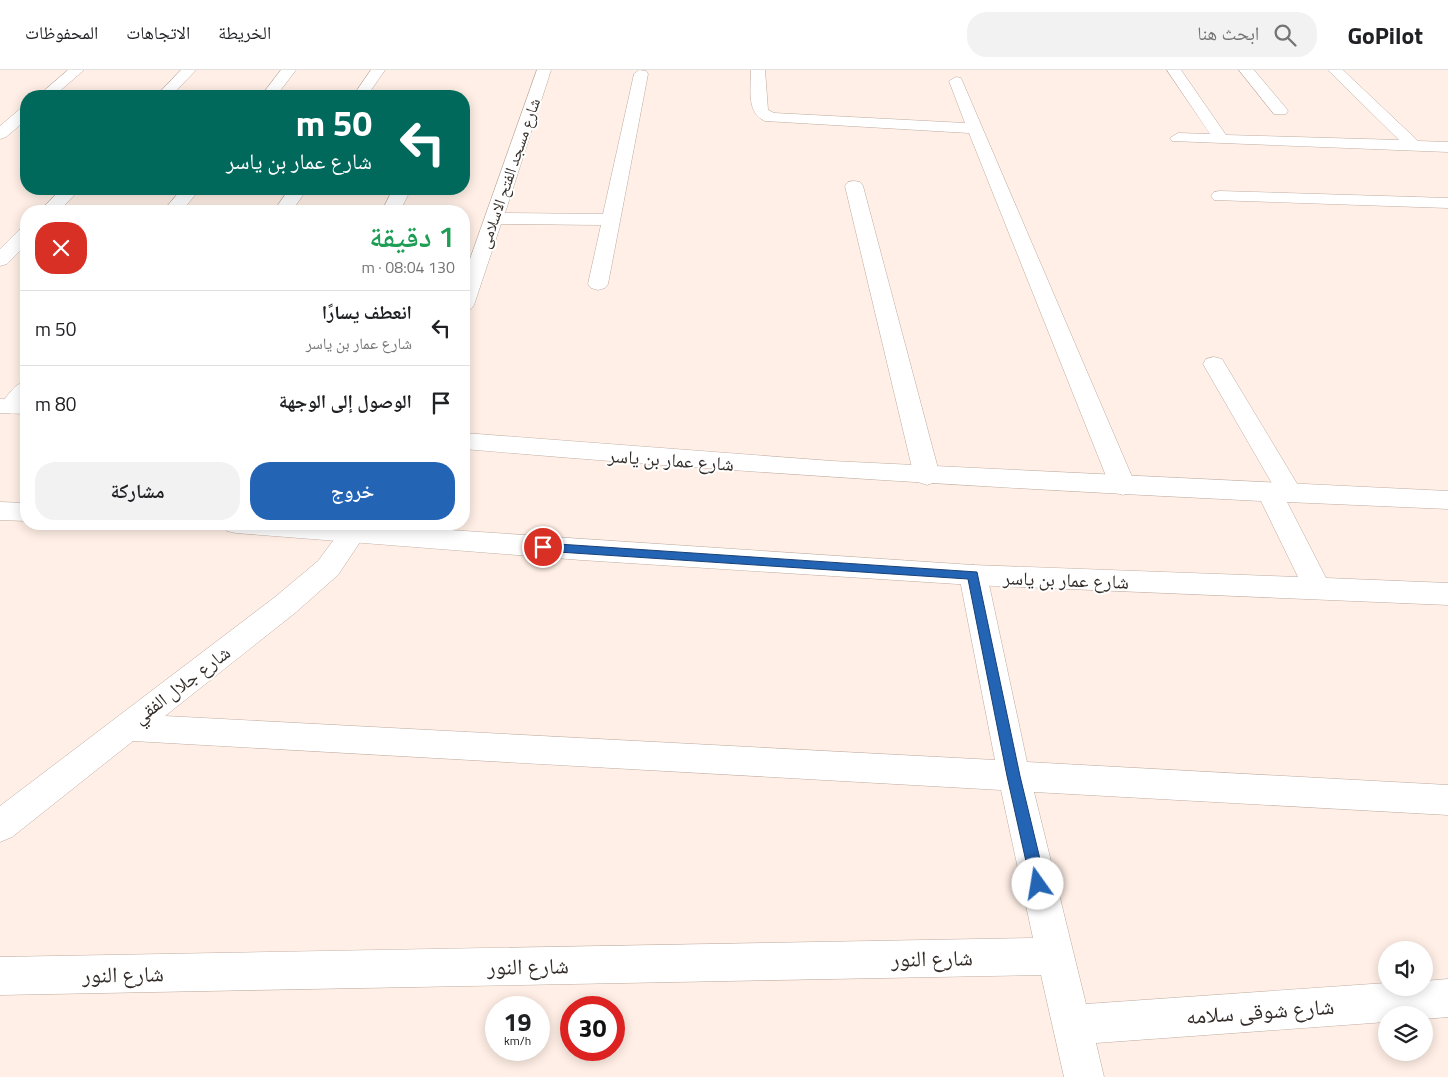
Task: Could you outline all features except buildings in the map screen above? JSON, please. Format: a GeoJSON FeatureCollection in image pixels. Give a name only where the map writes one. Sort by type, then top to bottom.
{"type":"FeatureCollection","features":[{"type":"Feature","properties":{"kind":"street"},"geometry":{"type":"LineString","coordinates":[[52,90],[77,70]]}},
{"type":"Feature","properties":{"kind":"street"},"geometry":{"type":"LineString","coordinates":[[169,90],[189,70]]}},
{"type":"Feature","properties":{"kind":"street"},"geometry":{"type":"LineString","coordinates":[[273,90],[289,70]]}},
{"type":"Feature","properties":{"kind":"street"},"geometry":{"type":"LineString","coordinates":[[364,90],[378,70]]}},
{"type":"Feature","properties":{"kind":"street","name":"شارع مسجد الفتح الاسلامى"},"geometry":{"type":"LineString","coordinates":[[470,287],[544,70]]}},
{"type":"Feature","properties":{"kind":"street"},"geometry":{"type":"LineString","coordinates":[[758,70],[760,110],[764,116],[771,118],[975,128]]}},
{"type":"Feature","properties":{"kind":"street"},"geometry":{"type":"LineString","coordinates":[[1174,70],[1221,139]]}},
{"type":"Feature","properties":{"kind":"street"},"geometry":{"type":"LineString","coordinates":[[1246,70],[1280,111]]}},
{"type":"Feature","properties":{"kind":"street"},"geometry":{"type":"LineString","coordinates":[[1335,70],[1414,146]]}},
{"type":"Feature","properties":{"kind":"street"},"geometry":{"type":"LineString","coordinates":[[598,284],[641,74]]}},
{"type":"Feature","properties":{"kind":"street"},"geometry":{"type":"LineString","coordinates":[[956,81],[1123,486]]}},
{"type":"Feature","properties":{"kind":"street"},"geometry":{"type":"LineString","coordinates":[[0,134],[20,117]]}},
{"type":"Feature","properties":{"kind":"street"},"geometry":{"type":"LineString","coordinates":[[1178,138],[1448,147]]}},
{"type":"Feature","properties":{"kind":"street"},"geometry":{"type":"LineString","coordinates":[[854,186],[927,476]]}},
{"type":"Feature","properties":{"kind":"street"},"geometry":{"type":"LineString","coordinates":[[55,205],[65,195]]}},
{"type":"Feature","properties":{"kind":"street"},"geometry":{"type":"LineString","coordinates":[[177,205],[186,195]]}},
{"type":"Feature","properties":{"kind":"street"},"geometry":{"type":"LineString","coordinates":[[1220,196],[1448,203]]}},
{"type":"Feature","properties":{"kind":"street"},"geometry":{"type":"LineString","coordinates":[[493,218],[612,220]]}},
{"type":"Feature","properties":{"kind":"street"},"geometry":{"type":"LineString","coordinates":[[0,260],[20,240]]}},
{"type":"Feature","properties":{"kind":"street"},"geometry":{"type":"LineString","coordinates":[[1214,364],[1280,493],[1316,588]]}},
{"type":"Feature","properties":{"kind":"street"},"geometry":{"type":"LineString","coordinates":[[12,407],[20,396]]}},
{"type":"Feature","properties":{"kind":"street","name":"شارع عمار بن ياسر"},"geometry":{"type":"LineString","coordinates":[[470,442],[656,458],[927,476],[1448,500]]}},
{"type":"Feature","properties":{"kind":"street"},"geometry":{"type":"LineString","coordinates":[[0,511],[20,512]]}},
{"type":"Feature","properties":{"kind":"street","name":"شارع جلال الفقي"},"geometry":{"type":"LineString","coordinates":[[0,826],[125,727],[285,605],[328,568],[355,530]]}},
{"type":"Feature","properties":{"kind":"street","name":"شارع عمار بن ياسر"},"geometry":{"type":"LineString","coordinates":[[382,530],[973,575],[1448,594]]}},
{"type":"Feature","properties":{"kind":"street"},"geometry":{"type":"LineString","coordinates":[[973,575],[1014,776],[1084,1077]]}},
{"type":"Feature","properties":{"kind":"street"},"geometry":{"type":"LineString","coordinates":[[125,727],[1448,800]]}},
{"type":"Feature","properties":{"kind":"street","name":"شارع النور"},"geometry":{"type":"LineString","coordinates":[[0,976],[1055,956]]}},
{"type":"Feature","properties":{"kind":"street","name":"شارع شوقى سلامه"},"geometry":{"type":"LineString","coordinates":[[1072,1025],[1448,998]]}},
{"type":"Feature","properties":{"kind":"route"},"geometry":{"type":"LineString","coordinates":[[543,547],[973,575],[1038,884]]}}]}
